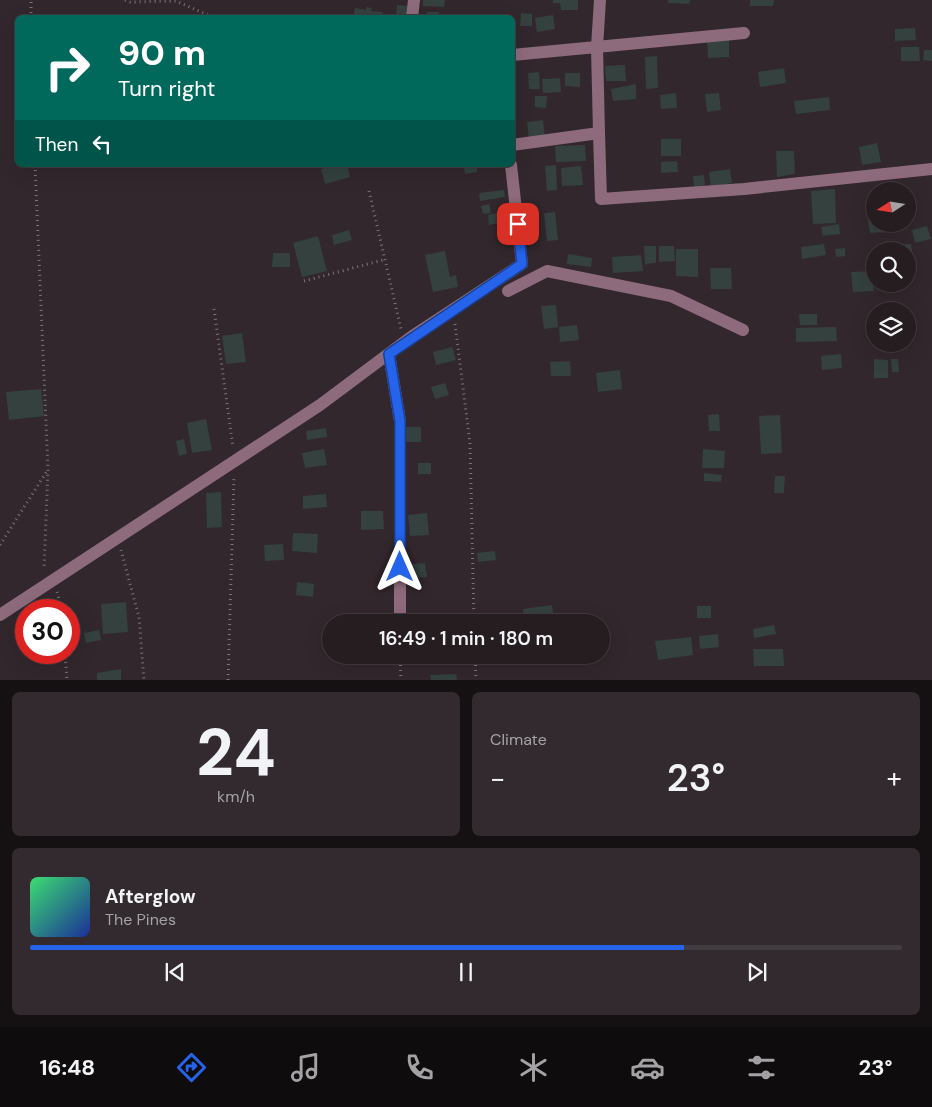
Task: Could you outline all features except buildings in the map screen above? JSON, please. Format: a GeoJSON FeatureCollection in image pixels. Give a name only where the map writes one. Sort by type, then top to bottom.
{"type":"FeatureCollection","features":[{"type":"Feature","properties":{"kind":"street"},"geometry":{"type":"LineString","coordinates":[[412,15],[414,0]]}},
{"type":"Feature","properties":{"kind":"street"},"geometry":{"type":"LineString","coordinates":[[600,0],[597,47],[601,199],[744,189],[932,169]]}},
{"type":"Feature","properties":{"kind":"street"},"geometry":{"type":"LineString","coordinates":[[515,56],[744,33]]}},
{"type":"Feature","properties":{"kind":"street"},"geometry":{"type":"LineString","coordinates":[[515,145],[599,133]]}},
{"type":"Feature","properties":{"kind":"street"},"geometry":{"type":"LineString","coordinates":[[0,615],[320,405],[406,341],[522,264],[511,167]]}},
{"type":"Feature","properties":{"kind":"street"},"geometry":{"type":"LineString","coordinates":[[508,291],[547,271],[671,296],[743,330]]}},
{"type":"Feature","properties":{"kind":"street"},"geometry":{"type":"LineString","coordinates":[[389,354],[400,421],[400,614]]}},
{"type":"Feature","properties":{"kind":"path"},"geometry":{"type":"LineString","coordinates":[[31,0],[31,15]]}},
{"type":"Feature","properties":{"kind":"path"},"geometry":{"type":"LineString","coordinates":[[125,0],[130,2],[176,1],[208,15]]}},
{"type":"Feature","properties":{"kind":"path"},"geometry":{"type":"LineString","coordinates":[[35,167],[48,469],[44,586]]}},
{"type":"Feature","properties":{"kind":"path"},"geometry":{"type":"LineString","coordinates":[[369,191],[399,326],[406,341]]}},
{"type":"Feature","properties":{"kind":"path"},"geometry":{"type":"LineString","coordinates":[[304,281],[383,260]]}},
{"type":"Feature","properties":{"kind":"path"},"geometry":{"type":"LineString","coordinates":[[214,309],[235,460],[228,680]]}},
{"type":"Feature","properties":{"kind":"path"},"geometry":{"type":"LineString","coordinates":[[454,310],[470,443],[474,614]]}},
{"type":"Feature","properties":{"kind":"path"},"geometry":{"type":"LineString","coordinates":[[0,544],[48,469]]}},
{"type":"Feature","properties":{"kind":"path"},"geometry":{"type":"LineString","coordinates":[[118,537],[139,618],[144,680]]}},
{"type":"Feature","properties":{"kind":"path"},"geometry":{"type":"LineString","coordinates":[[66,664],[67,680]]}},
{"type":"Feature","properties":{"kind":"path"},"geometry":{"type":"LineString","coordinates":[[400,664],[401,680]]}},
{"type":"Feature","properties":{"kind":"path"},"geometry":{"type":"LineString","coordinates":[[475,664],[476,680]]}},
{"type":"Feature","properties":{"kind":"route"},"geometry":{"type":"LineString","coordinates":[[400,567],[400,421],[389,354],[411,337],[522,264],[518,224]]}}]}
